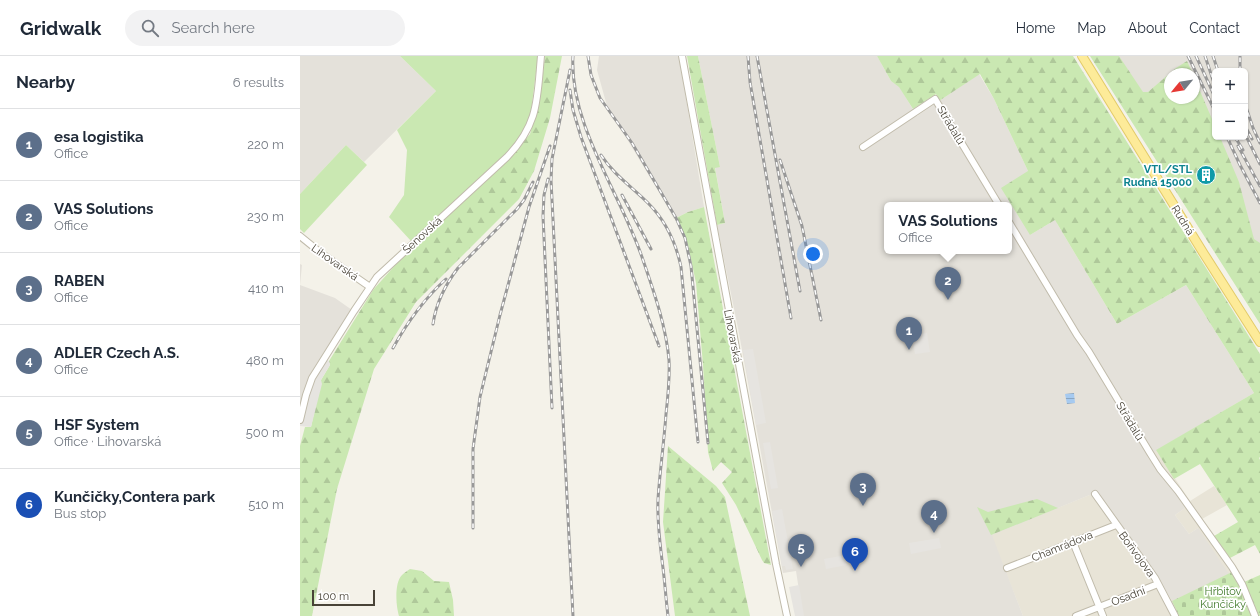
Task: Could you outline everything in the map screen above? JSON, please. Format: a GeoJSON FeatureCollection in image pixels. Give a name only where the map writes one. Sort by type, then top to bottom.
{"type":"FeatureCollection","features":[{"type":"Feature","properties":{"kind":"main road","name":"Rudná"},"geometry":{"type":"LineString","coordinates":[[1082,56],[1260,342]]}},
{"type":"Feature","properties":{"kind":"street","name":"Šenovská"},"geometry":{"type":"LineString","coordinates":[[300,420],[312,378],[377,277],[508,157],[520,142],[531,124],[534,113],[537,99],[541,56]]}},
{"type":"Feature","properties":{"kind":"street","name":"Lihovarská"},"geometry":{"type":"LineString","coordinates":[[682,56],[776,564],[787,616]]}},
{"type":"Feature","properties":{"kind":"street","name":"Střádalů"},"geometry":{"type":"LineString","coordinates":[[863,147],[935,99],[997,202]]}},
{"type":"Feature","properties":{"kind":"street","name":"Střádalů"},"geometry":{"type":"LineString","coordinates":[[1012,227],[1160,469],[1178,491],[1232,567],[1242,584],[1255,616]]}},
{"type":"Feature","properties":{"kind":"street","name":"Lihovarská"},"geometry":{"type":"LineString","coordinates":[[300,236],[314,248],[370,287]]}},
{"type":"Feature","properties":{"kind":"street","name":"Bořivojova"},"geometry":{"type":"LineString","coordinates":[[1095,494],[1116,525],[1146,564],[1175,616]]}},
{"type":"Feature","properties":{"kind":"street","name":"Chamrádova"},"geometry":{"type":"LineString","coordinates":[[1007,568],[1116,525]]}},
{"type":"Feature","properties":{"kind":"street"},"geometry":{"type":"LineString","coordinates":[[1073,542],[1103,616]]}},
{"type":"Feature","properties":{"kind":"street","name":"Osadní"},"geometry":{"type":"LineString","coordinates":[[1076,616],[1158,584]]}},
{"type":"Feature","properties":{"kind":"shaded area"},"geometry":{"type":"Polygon","coordinates":[[[300,56],[400,56],[436,91],[364,162],[346,145],[300,194],[300,56]]]}},
{"type":"Feature","properties":{"kind":"shaded area"},"geometry":{"type":"Polygon","coordinates":[[[599,56],[679,56],[704,207],[688,212],[674,219],[607,106],[597,70],[599,56]]]}},
{"type":"Feature","properties":{"kind":"shaded area"},"geometry":{"type":"Polygon","coordinates":[[[698,56],[877,56],[891,81],[899,86],[917,116],[979,74],[994,99],[1028,171],[1030,235],[1055,220],[1117,324],[1186,285],[1254,393],[1147,456],[1185,508],[1175,515],[1189,534],[1198,528],[1229,574],[1172,601],[1159,579],[1097,492],[992,535],[1023,616],[803,616],[796,571],[783,573],[738,328],[717,225],[725,223],[715,167],[720,167],[698,56]]]}},
{"type":"Feature","properties":{"kind":"shaded area"},"geometry":{"type":"Polygon","coordinates":[[[1108,56],[1260,56],[1260,264],[1138,102],[1108,56]]]}},
{"type":"Feature","properties":{"kind":"shaded area"},"geometry":{"type":"Polygon","coordinates":[[[300,264],[302,265],[300,285],[300,264]]]}},
{"type":"Feature","properties":{"kind":"shaded area"},"geometry":{"type":"Polygon","coordinates":[[[300,285],[335,298],[352,310],[313,369],[304,390],[300,406],[300,285]]]}},
{"type":"Feature","properties":{"kind":"shaded area"},"geometry":{"type":"Polygon","coordinates":[[[927,333],[930,352],[915,354],[912,335],[927,333]]]}},
{"type":"Feature","properties":{"kind":"shaded area"},"geometry":{"type":"Polygon","coordinates":[[[753,349],[766,423],[756,425],[743,350],[753,349]]]}},
{"type":"Feature","properties":{"kind":"shaded area"},"geometry":{"type":"Polygon","coordinates":[[[325,358],[329,361],[330,365],[321,380],[322,384],[311,427],[300,426],[306,395],[325,358]]]}},
{"type":"Feature","properties":{"kind":"shaded area"},"geometry":{"type":"Polygon","coordinates":[[[770,442],[778,488],[771,489],[763,443],[770,442]]]}},
{"type":"Feature","properties":{"kind":"shaded area"},"geometry":{"type":"Polygon","coordinates":[[[1156,450],[1190,501],[1214,486],[1227,505],[1202,519],[1230,558],[1244,582],[1259,616],[1023,616],[991,535],[1097,492],[1159,579],[1172,601],[1198,528],[1189,534],[1175,515],[1185,508],[1147,456],[1156,450]]]}},
{"type":"Feature","properties":{"kind":"shaded area"},"geometry":{"type":"Polygon","coordinates":[[[782,509],[793,569],[786,570],[785,566],[782,566],[772,511],[782,509]]]}},
{"type":"Feature","properties":{"kind":"shaded area"},"geometry":{"type":"Polygon","coordinates":[[[939,538],[941,548],[911,554],[909,543],[939,538]]]}},
{"type":"Feature","properties":{"kind":"shaded area"},"geometry":{"type":"Polygon","coordinates":[[[859,551],[861,562],[854,563],[853,560],[846,562],[847,565],[826,569],[824,559],[859,551]]]}},
{"type":"Feature","properties":{"kind":"shaded area"},"geometry":{"type":"Polygon","coordinates":[[[799,585],[804,616],[795,616],[789,587],[799,585]]]}},
{"type":"Feature","properties":{"kind":"green space"},"geometry":{"type":"Polygon","coordinates":[[[400,56],[538,56],[531,112],[522,136],[504,155],[411,241],[389,217],[404,195],[407,150],[397,130],[436,91],[400,56]]]}},
{"type":"Feature","properties":{"kind":"green space"},"geometry":{"type":"Polygon","coordinates":[[[545,56],[562,56],[550,118],[534,171],[519,199],[416,302],[374,369],[337,489],[312,616],[300,616],[300,446],[305,427],[311,427],[321,380],[330,365],[329,361],[373,290],[398,262],[504,164],[530,134],[540,99],[545,56]]]}},
{"type":"Feature","properties":{"kind":"green space"},"geometry":{"type":"Polygon","coordinates":[[[687,56],[698,56],[720,167],[715,168],[725,223],[717,225],[687,56]]]}},
{"type":"Feature","properties":{"kind":"green space"},"geometry":{"type":"Polygon","coordinates":[[[877,56],[1073,56],[1260,354],[1260,554],[1255,545],[1230,558],[1214,536],[1238,522],[1200,464],[1174,479],[1156,450],[1254,393],[1186,285],[1117,324],[1055,220],[1030,235],[1012,206],[1012,202],[1010,202],[1001,188],[1028,171],[994,99],[980,74],[939,101],[936,94],[913,109],[899,87],[891,81],[877,56]]]}},
{"type":"Feature","properties":{"kind":"green space"},"geometry":{"type":"Polygon","coordinates":[[[1090,56],[1119,56],[1143,92],[1148,92],[1164,78],[1164,104],[1200,104],[1200,91],[1212,119],[1212,140],[1221,140],[1239,182],[1254,239],[1260,243],[1260,324],[1090,56]]]}},
{"type":"Feature","properties":{"kind":"green space"},"geometry":{"type":"Polygon","coordinates":[[[1187,61],[1190,68],[1176,68],[1187,61]]]}},
{"type":"Feature","properties":{"kind":"green space"},"geometry":{"type":"Polygon","coordinates":[[[346,145],[367,165],[304,233],[300,229],[300,194],[346,145]]]}},
{"type":"Feature","properties":{"kind":"green space"},"geometry":{"type":"Polygon","coordinates":[[[704,207],[771,565],[764,563],[762,560],[736,505],[722,483],[732,472],[721,462],[713,471],[708,452],[696,283],[688,245],[676,218],[704,207]]]}},
{"type":"Feature","properties":{"kind":"green space"},"geometry":{"type":"Polygon","coordinates":[[[668,446],[716,486],[725,497],[750,616],[675,616],[663,522],[668,446]]]}},
{"type":"Feature","properties":{"kind":"green space"},"geometry":{"type":"Polygon","coordinates":[[[1037,499],[1058,508],[991,535],[977,507],[988,512],[1037,499]]]}},
{"type":"Feature","properties":{"kind":"green space"},"geometry":{"type":"Polygon","coordinates":[[[410,569],[422,571],[434,581],[449,582],[453,600],[454,616],[399,616],[397,606],[398,583],[402,575],[410,569]]]}},
{"type":"Feature","properties":{"kind":"green space","name":"Hřbitov Kunčičky"},"geometry":{"type":"Polygon","coordinates":[[[1232,572],[1243,592],[1253,616],[1179,616],[1172,601],[1232,572]]]}},
{"type":"Feature","properties":{"kind":"green space"},"geometry":{"type":"Polygon","coordinates":[[[1260,575],[1260,616],[1259,616],[1244,582],[1260,575]]]}},
{"type":"Feature","properties":{"kind":"water"},"geometry":{"type":"Polygon","coordinates":[[[1074,393],[1075,403],[1067,404],[1065,394],[1074,393]]]}},
{"type":"Feature","properties":{"kind":"railway"},"geometry":{"type":"LineString","coordinates":[[573,56],[574,82],[579,108],[599,160],[634,236],[659,309],[665,335],[669,360],[669,387],[658,508],[659,534],[668,616]]}},
{"type":"Feature","properties":{"kind":"railway"},"geometry":{"type":"LineString","coordinates":[[588,56],[591,75],[600,98],[632,143],[676,218],[685,238],[691,266],[708,443]]}},
{"type":"Feature","properties":{"kind":"railway"},"geometry":{"type":"LineString","coordinates":[[748,56],[750,82],[791,318]]}},
{"type":"Feature","properties":{"kind":"railway"},"geometry":{"type":"LineString","coordinates":[[757,56],[800,291]]}},
{"type":"Feature","properties":{"kind":"railway"},"geometry":{"type":"LineString","coordinates":[[1188,56],[1212,105]]}},
{"type":"Feature","properties":{"kind":"railway"},"geometry":{"type":"LineString","coordinates":[[1196,56],[1212,91]]}},
{"type":"Feature","properties":{"kind":"railway"},"geometry":{"type":"LineString","coordinates":[[1205,56],[1212,77]]}},
{"type":"Feature","properties":{"kind":"railway"},"geometry":{"type":"LineString","coordinates":[[1213,56],[1217,68]]}},
{"type":"Feature","properties":{"kind":"railway"},"geometry":{"type":"LineString","coordinates":[[1240,56],[1240,68]]}},
{"type":"Feature","properties":{"kind":"railway"},"geometry":{"type":"LineString","coordinates":[[570,70],[552,159],[551,180],[573,616]]}},
{"type":"Feature","properties":{"kind":"railway"},"geometry":{"type":"LineString","coordinates":[[570,90],[573,110],[581,137],[659,346]]}},
{"type":"Feature","properties":{"kind":"railway"},"geometry":{"type":"LineString","coordinates":[[1248,113],[1260,143]]}},
{"type":"Feature","properties":{"kind":"railway"},"geometry":{"type":"LineString","coordinates":[[1248,132],[1252,139]]}},
{"type":"Feature","properties":{"kind":"railway"},"geometry":{"type":"LineString","coordinates":[[1228,140],[1260,203]]}},
{"type":"Feature","properties":{"kind":"railway"},"geometry":{"type":"LineString","coordinates":[[1237,140],[1243,150]]}},
{"type":"Feature","properties":{"kind":"railway"},"geometry":{"type":"LineString","coordinates":[[1248,140],[1260,164]]}},
{"type":"Feature","properties":{"kind":"railway"},"geometry":{"type":"LineString","coordinates":[[473,528],[473,449],[480,397],[529,207],[550,146]]}},
{"type":"Feature","properties":{"kind":"railway"},"geometry":{"type":"LineString","coordinates":[[1238,146],[1260,186]]}},
{"type":"Feature","properties":{"kind":"railway"},"geometry":{"type":"LineString","coordinates":[[601,155],[617,175],[642,197],[660,217],[676,249],[681,267],[698,442]]}},
{"type":"Feature","properties":{"kind":"railway"},"geometry":{"type":"LineString","coordinates":[[780,160],[802,226],[821,320]]}},
{"type":"Feature","properties":{"kind":"railway"},"geometry":{"type":"LineString","coordinates":[[548,179],[544,195],[543,216],[552,408]]}},
{"type":"Feature","properties":{"kind":"railway"},"geometry":{"type":"LineString","coordinates":[[433,324],[439,302],[453,274],[517,209],[524,200],[533,182]]}},
{"type":"Feature","properties":{"kind":"railway"},"geometry":{"type":"LineString","coordinates":[[622,195],[651,249]]}},
{"type":"Feature","properties":{"kind":"railway"},"geometry":{"type":"LineString","coordinates":[[393,348],[416,311],[446,279]]}},
{"type":"Feature","properties":{"kind":"place","name":"VTL/STL Rudná 15000"},"geometry":{"type":"Point","coordinates":[1206,175]}},
{"type":"Feature","properties":{"kind":"place","name":"VAS Solutions"},"geometry":{"type":"Point","coordinates":[948,300]}},
{"type":"Feature","properties":{"kind":"place","name":"esa logistika"},"geometry":{"type":"Point","coordinates":[909,350]}},
{"type":"Feature","properties":{"kind":"place","name":"RABEN"},"geometry":{"type":"Point","coordinates":[863,506]}},
{"type":"Feature","properties":{"kind":"place","name":"ADLER Czech A.S."},"geometry":{"type":"Point","coordinates":[934,533]}},
{"type":"Feature","properties":{"kind":"place","name":"HSF System"},"geometry":{"type":"Point","coordinates":[801,567]}},
{"type":"Feature","properties":{"kind":"place","name":"Kunčičky,Contera park"},"geometry":{"type":"Point","coordinates":[855,571]}}]}
